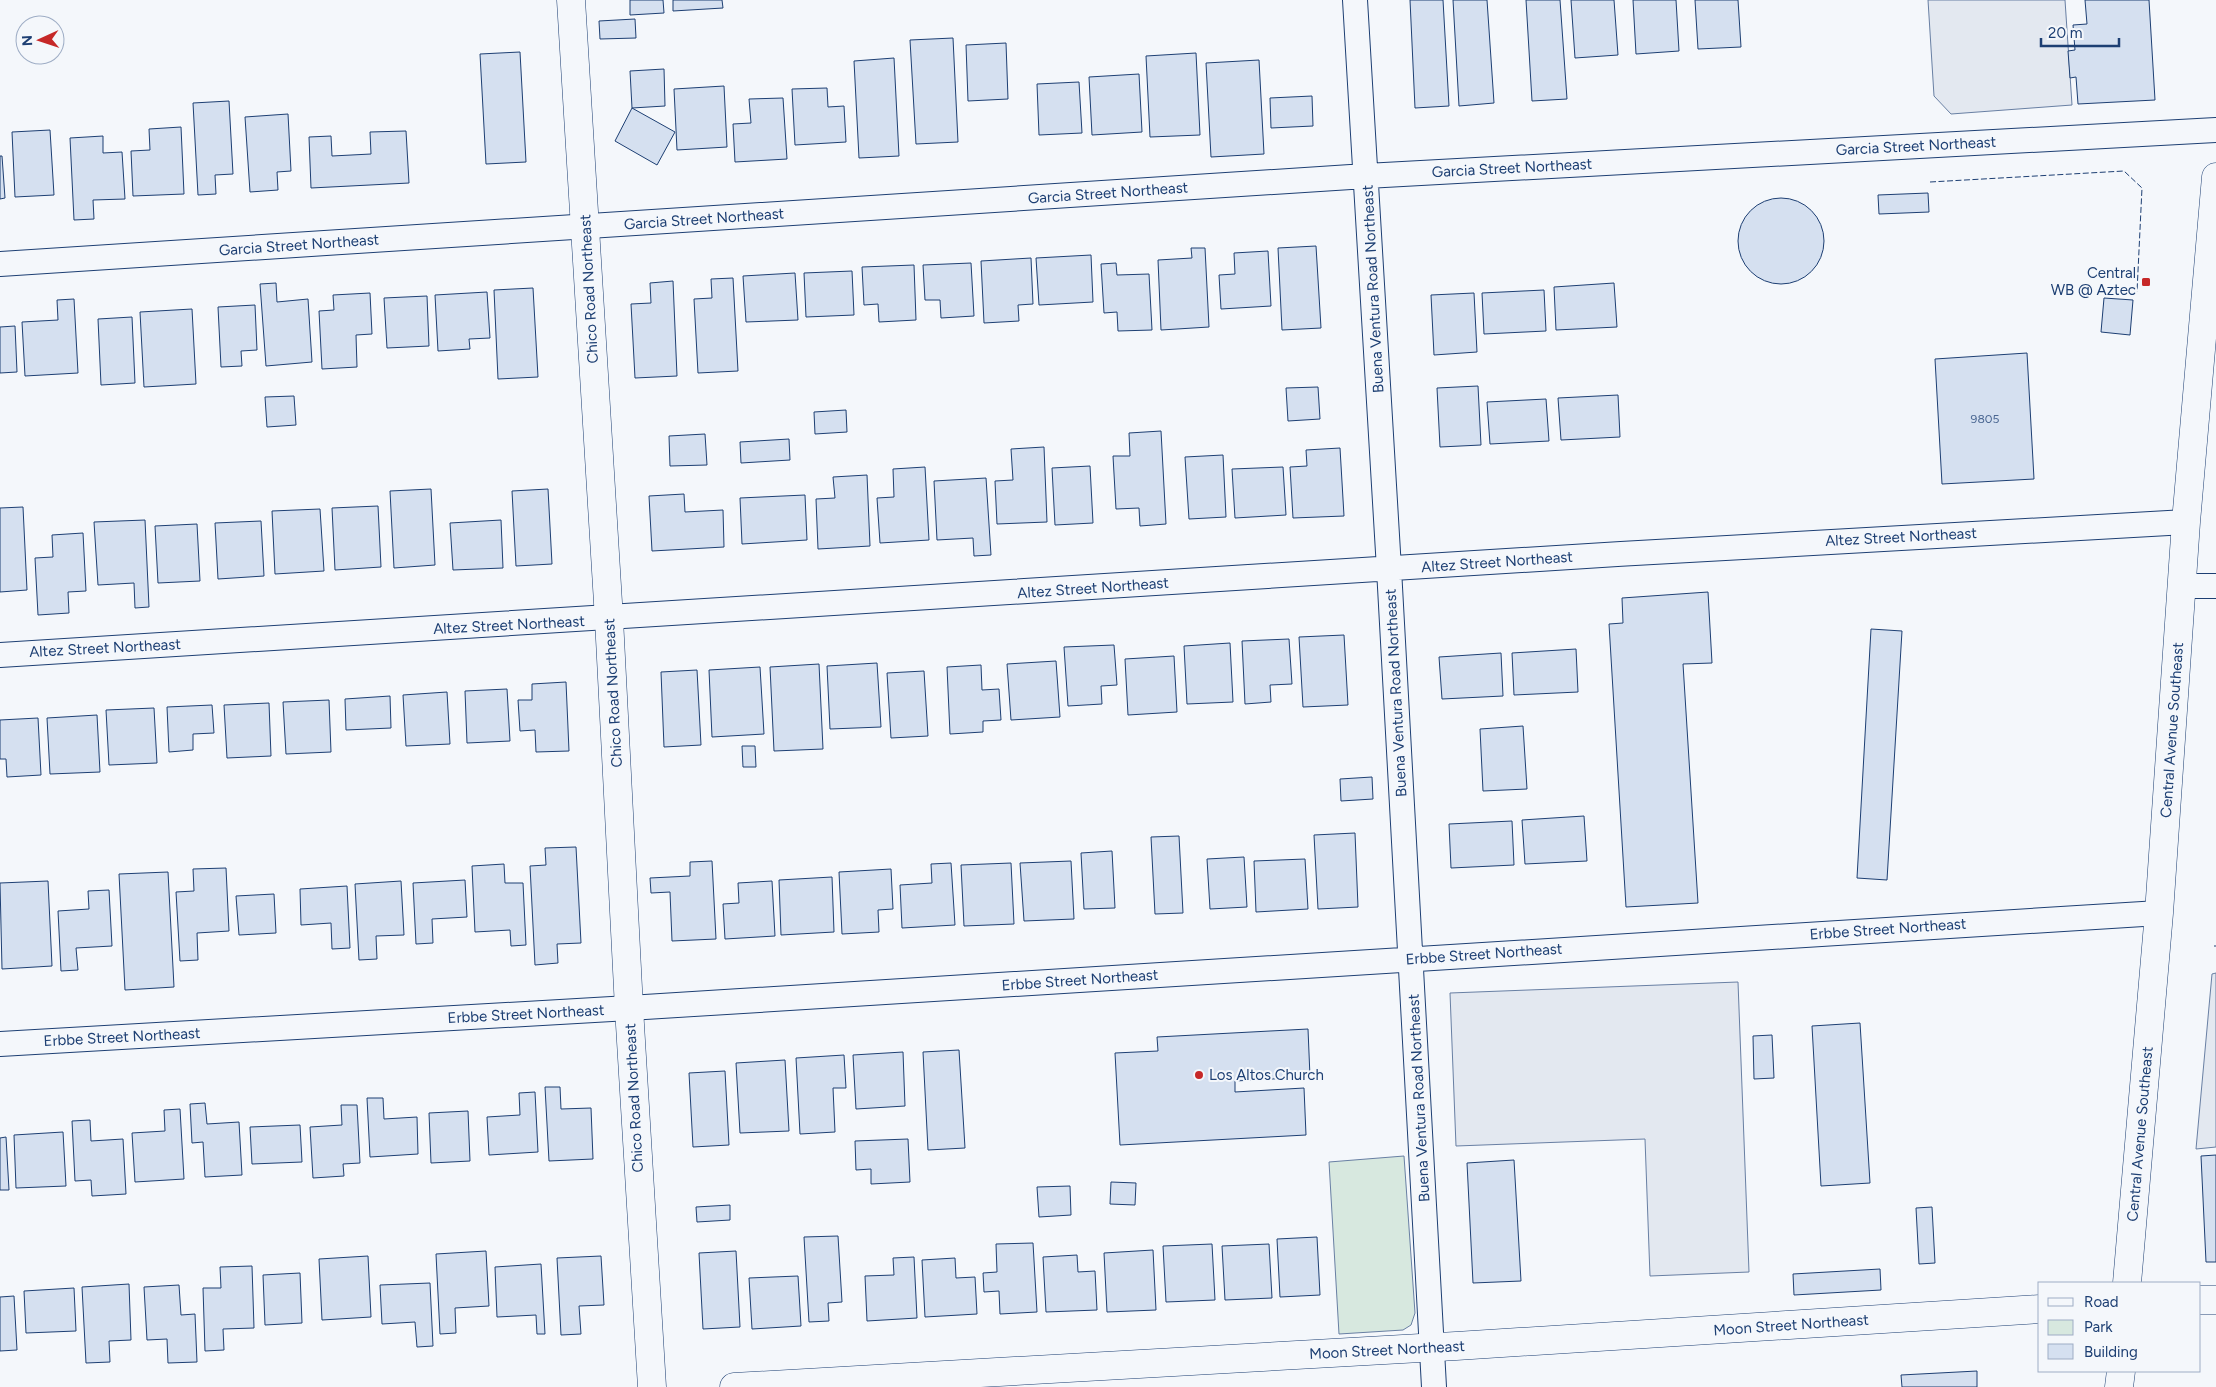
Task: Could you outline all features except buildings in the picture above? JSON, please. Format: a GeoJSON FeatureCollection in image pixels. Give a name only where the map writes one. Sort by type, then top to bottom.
{"type":"FeatureCollection","features":[{"type":"Feature","properties":{"kind":"street","name":"Chico Road Northeast"},"geometry":{"type":"LineString","coordinates":[[571,0],[609,619],[628,1008],[652,1387]]}},
{"type":"Feature","properties":{"kind":"street","name":"Buena Ventura Road Northeast"},"geometry":{"type":"LineString","coordinates":[[1355,0],[1389,569],[1434,1387]]}},
{"type":"Feature","properties":{"kind":"street","name":"Garcia Street Northeast"},"geometry":{"type":"LineString","coordinates":[[0,264],[1366,176],[2216,130]]}},
{"type":"Feature","properties":{"kind":"street","name":"Central Avenue Southeast"},"geometry":{"type":"LineString","coordinates":[[2127,1282],[2160,912],[2181,586],[2216,176]]}},
{"type":"Feature","properties":{"kind":"street","name":"Altez Street Northeast"},"geometry":{"type":"LineString","coordinates":[[0,655],[2186,522]]}},
{"type":"Feature","properties":{"kind":"street"},"geometry":{"type":"LineString","coordinates":[[2181,586],[2216,586]]}},
{"type":"Feature","properties":{"kind":"street","name":"Erbbe Street Northeast"},"geometry":{"type":"LineString","coordinates":[[0,1044],[628,1008],[2160,912]]}},
{"type":"Feature","properties":{"kind":"street"},"geometry":{"type":"LineString","coordinates":[[2201,1300],[2216,1300]]}},
{"type":"Feature","properties":{"kind":"street","name":"Moon Street Northeast"},"geometry":{"type":"LineString","coordinates":[[734,1387],[1433,1348],[2038,1309]]}},
{"type":"Feature","properties":{"kind":"street"},"geometry":{"type":"LineString","coordinates":[[2120,1372],[2120,1387]]}},
{"type":"Feature","properties":{"kind":"green space"},"geometry":{"type":"Polygon","coordinates":[[[1404,1156],[1415,1313],[1411,1325],[1403,1330],[1339,1334],[1329,1162],[1404,1156]]]}},
{"type":"Feature","properties":{"kind":"shaded area"},"geometry":{"type":"Polygon","coordinates":[[[1928,0],[2065,0],[2072,105],[1951,114],[1934,96],[1928,0]]]}},
{"type":"Feature","properties":{"kind":"shaded area"},"geometry":{"type":"Polygon","coordinates":[[[2216,973],[2216,1147],[2196,1149],[2212,974],[2216,973]]]}},
{"type":"Feature","properties":{"kind":"shaded area"},"geometry":{"type":"Polygon","coordinates":[[[1738,982],[1749,1272],[1650,1276],[1645,1139],[1456,1146],[1450,993],[1738,982]]]}},
{"type":"Feature","properties":{"kind":"fence"},"geometry":{"type":"LineString","coordinates":[[1930,182],[2124,171],[2142,188],[2137,292]]}},
{"type":"Feature","properties":{"kind":"place","name":"Central WB @ Aztec"},"geometry":{"type":"Point","coordinates":[2146,282]}},
{"type":"Feature","properties":{"kind":"place","name":"Los Altos Church"},"geometry":{"type":"Point","coordinates":[1199,1075]}}]}
